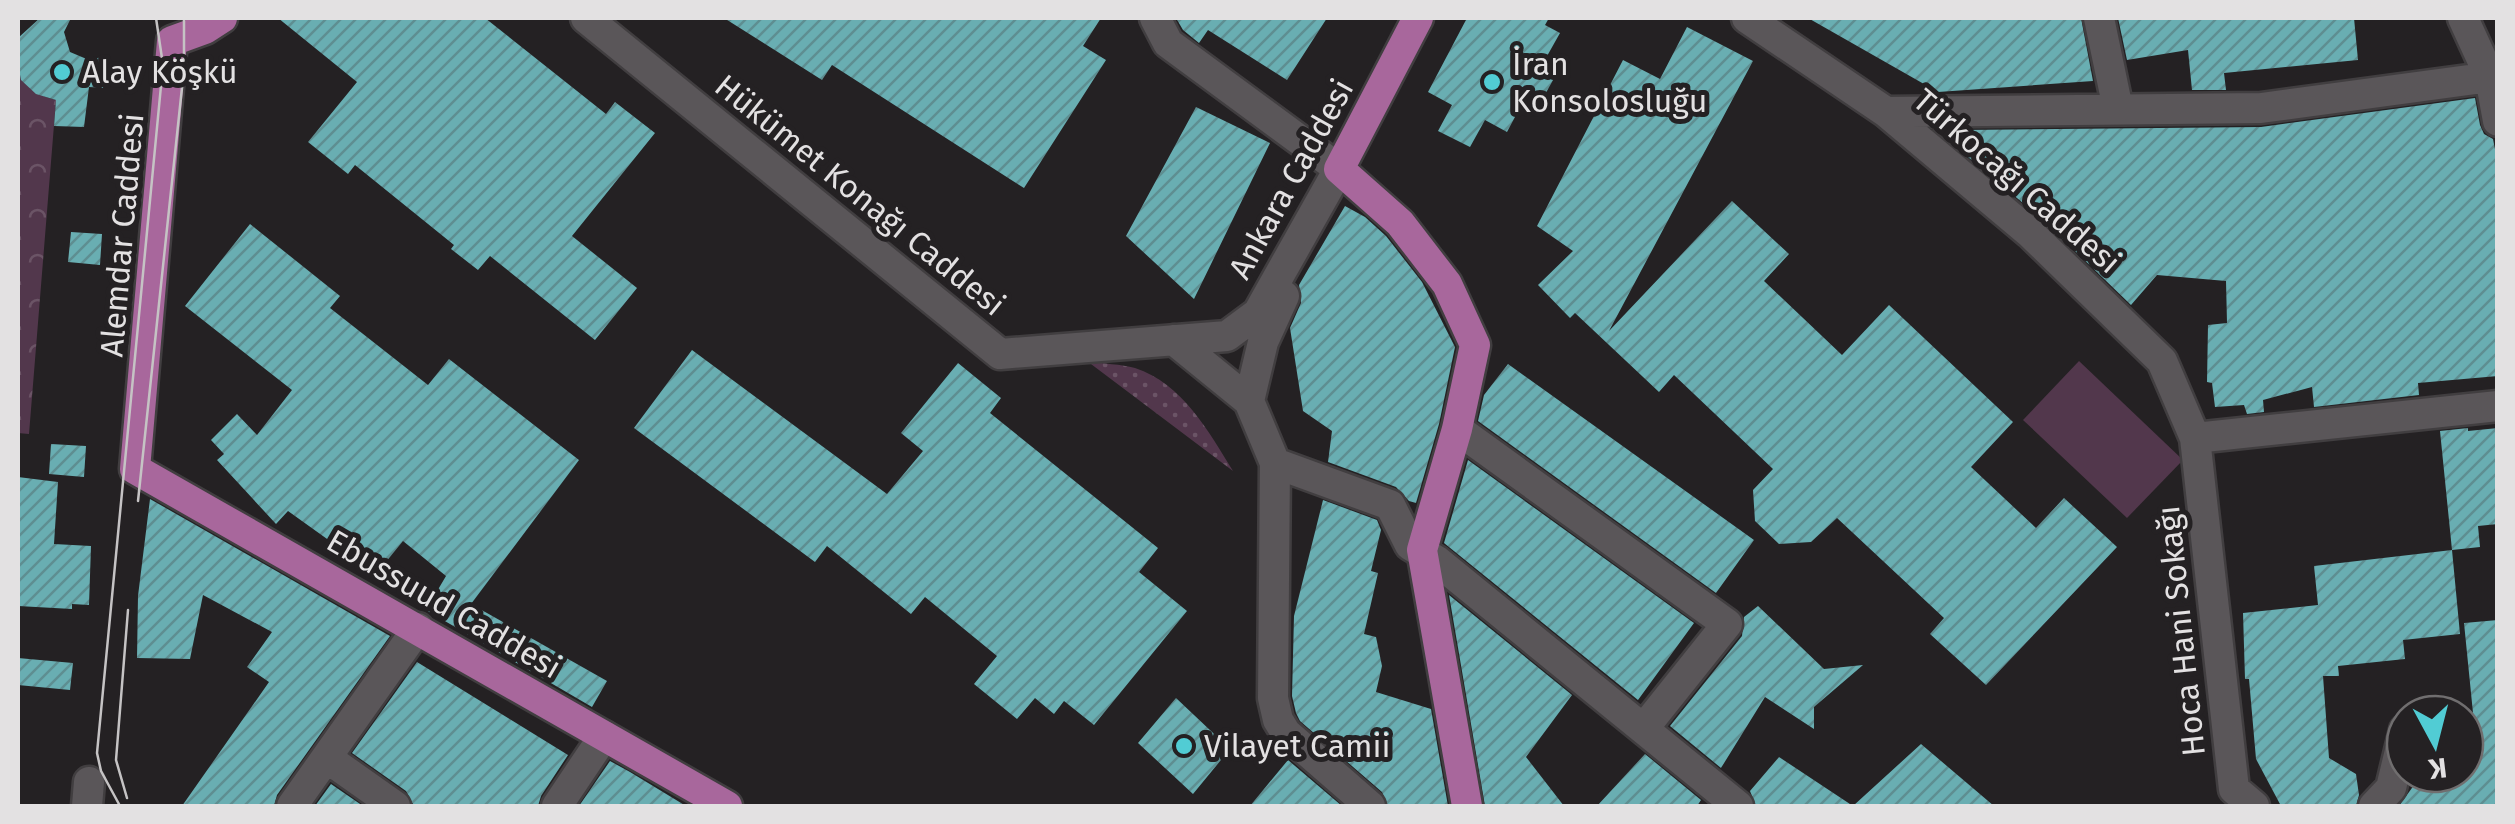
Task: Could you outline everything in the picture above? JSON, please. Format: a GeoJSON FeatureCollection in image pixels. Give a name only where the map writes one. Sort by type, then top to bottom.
{"type":"FeatureCollection","features":[{"type":"Feature","properties":{"kind":"main road"},"geometry":{"type":"LineString","coordinates":[[171,29],[205,29],[222,18]]}},
{"type":"Feature","properties":{"kind":"main road","name":"Ankara Caddesi"},"geometry":{"type":"LineString","coordinates":[[1344,174],[1418,18]]}},
{"type":"Feature","properties":{"kind":"main road","name":"Alemdar Caddesi"},"geometry":{"type":"LineString","coordinates":[[136,460],[171,29]]}},
{"type":"Feature","properties":{"kind":"main road"},"geometry":{"type":"LineString","coordinates":[[1344,174],[1400,223],[1448,284],[1476,345],[1457,429],[1422,550],[1466,806]]}},
{"type":"Feature","properties":{"kind":"main road","name":"Ebussuud Caddesi"},"geometry":{"type":"LineString","coordinates":[[136,460],[134,469],[727,806]]}},
{"type":"Feature","properties":{"kind":"street","name":"Hükümet Konağı Caddesi"},"geometry":{"type":"LineString","coordinates":[[586,18],[1000,354],[1174,340]]}},
{"type":"Feature","properties":{"kind":"street"},"geometry":{"type":"LineString","coordinates":[[1155,18],[1168,43],[1344,174]]}},
{"type":"Feature","properties":{"kind":"street","name":"Türkocağı Caddesi"},"geometry":{"type":"LineString","coordinates":[[1747,18],[1886,112],[2030,233],[2162,361],[2195,438]]}},
{"type":"Feature","properties":{"kind":"street"},"geometry":{"type":"LineString","coordinates":[[2100,18],[2118,109]]}},
{"type":"Feature","properties":{"kind":"street"},"geometry":{"type":"LineString","coordinates":[[2462,18],[2492,67],[2498,121]]}},
{"type":"Feature","properties":{"kind":"street"},"geometry":{"type":"LineString","coordinates":[[1886,112],[2261,108],[2492,67]]}},
{"type":"Feature","properties":{"kind":"street","name":"Ankara Caddesi"},"geometry":{"type":"LineString","coordinates":[[1174,340],[1227,336],[1258,313],[1344,174]]}},
{"type":"Feature","properties":{"kind":"street","name":"Ankara Caddesi"},"geometry":{"type":"LineString","coordinates":[[1248,401],[1271,319],[1344,174]]}},
{"type":"Feature","properties":{"kind":"street"},"geometry":{"type":"LineString","coordinates":[[1174,340],[1248,401],[1275,464],[1273,698],[1278,720],[1298,745],[1370,806]]}},
{"type":"Feature","properties":{"kind":"street"},"geometry":{"type":"LineString","coordinates":[[2195,438],[2498,406]]}},
{"type":"Feature","properties":{"kind":"street"},"geometry":{"type":"LineString","coordinates":[[1457,429],[1727,624],[1644,728]]}},
{"type":"Feature","properties":{"kind":"street","name":"Hoca Hani Sokağı"},"geometry":{"type":"LineString","coordinates":[[2195,438],[2234,789],[2250,805]]}},
{"type":"Feature","properties":{"kind":"street"},"geometry":{"type":"LineString","coordinates":[[1275,464],[1390,506],[1410,545],[1422,550],[1738,806]]}},
{"type":"Feature","properties":{"kind":"street"},"geometry":{"type":"LineString","coordinates":[[292,806],[418,628]]}},
{"type":"Feature","properties":{"kind":"street"},"geometry":{"type":"LineString","coordinates":[[557,806],[604,736]]}},
{"type":"Feature","properties":{"kind":"street"},"geometry":{"type":"LineString","coordinates":[[327,758],[394,806]]}},
{"type":"Feature","properties":{"kind":"green space"},"geometry":{"type":"Polygon","coordinates":[[[18,64],[31,88],[56,100],[29,434],[18,433],[18,64]]]}},
{"type":"Feature","properties":{"kind":"green space"},"geometry":{"type":"Polygon","coordinates":[[[1087,361],[1135,368],[1167,385],[1193,411],[1233,471],[1087,361]]]}},
{"type":"Feature","properties":{"kind":"green space"},"geometry":{"type":"Polygon","coordinates":[[[2079,361],[2183,460],[2127,518],[2023,420],[2079,361]]]}},
{"type":"Feature","properties":{"kind":"building","name":"Alay Köşkü"},"geometry":{"type":"Polygon","coordinates":[[[40,18],[71,18],[64,32],[70,52],[89,60],[106,56],[103,88],[89,87],[84,127],[54,126],[56,100],[36,94],[21,80],[18,38],[40,18]]]}},
{"type":"Feature","properties":{"kind":"building"},"geometry":{"type":"Polygon","coordinates":[[[278,18],[485,18],[606,114],[615,102],[655,133],[572,236],[637,288],[595,340],[490,256],[478,270],[451,249],[454,245],[355,165],[348,174],[308,142],[357,82],[278,18]]]}},
{"type":"Feature","properties":{"kind":"building"},"geometry":{"type":"Polygon","coordinates":[[[724,18],[1101,18],[1083,46],[1106,60],[1024,188],[832,65],[822,80],[724,18]]]}},
{"type":"Feature","properties":{"kind":"building"},"geometry":{"type":"Polygon","coordinates":[[[1176,18],[1327,18],[1287,80],[1208,30],[1199,43],[1176,18]]]}},
{"type":"Feature","properties":{"kind":"building","name":"İran Konsolosluğu"},"geometry":{"type":"Polygon","coordinates":[[[1467,18],[1549,18],[1545,25],[1560,33],[1542,65],[1557,73],[1538,107],[1524,100],[1507,132],[1485,120],[1470,147],[1438,131],[1452,105],[1428,92],[1467,18]]]}},
{"type":"Feature","properties":{"kind":"building"},"geometry":{"type":"Polygon","coordinates":[[[1808,18],[2081,18],[2093,81],[1938,92],[1808,18]]]}},
{"type":"Feature","properties":{"kind":"building"},"geometry":{"type":"Polygon","coordinates":[[[2118,18],[2354,18],[2358,60],[2224,73],[2226,90],[2192,90],[2188,50],[2127,60],[2118,18]]]}},
{"type":"Feature","properties":{"kind":"building"},"geometry":{"type":"Polygon","coordinates":[[[1687,27],[1753,61],[1609,331],[1732,201],[1789,254],[1764,281],[1842,355],[1889,305],[2013,422],[1971,467],[2036,528],[2064,498],[2117,547],[1986,685],[1930,634],[1944,618],[1837,518],[1811,542],[1779,544],[1755,521],[1753,490],[1773,469],[1674,375],[1659,392],[1575,313],[1570,318],[1538,285],[1573,251],[1537,226],[1623,60],[1660,79],[1687,27]]]}},
{"type":"Feature","properties":{"kind":"building"},"geometry":{"type":"Polygon","coordinates":[[[2475,98],[2480,125],[2484,134],[2493,139],[2498,165],[2498,376],[2418,383],[2419,395],[2314,407],[2312,387],[2263,400],[2264,412],[2247,414],[2244,405],[2215,407],[2212,383],[2207,382],[2208,325],[2227,323],[2226,281],[2157,275],[2131,305],[2042,219],[1962,152],[1962,130],[2261,127],[2475,98]]]}},
{"type":"Feature","properties":{"kind":"building"},"geometry":{"type":"Polygon","coordinates":[[[1196,107],[1270,143],[1194,299],[1126,236],[1196,107]]]}},
{"type":"Feature","properties":{"kind":"building"},"geometry":{"type":"Polygon","coordinates":[[[1345,206],[1386,236],[1422,282],[1455,347],[1439,424],[1416,503],[1396,487],[1328,462],[1332,431],[1303,411],[1290,328],[1301,303],[1299,285],[1345,206]]]}},
{"type":"Feature","properties":{"kind":"building"},"geometry":{"type":"Polygon","coordinates":[[[250,224],[340,296],[330,308],[428,385],[449,359],[579,460],[471,604],[607,681],[592,707],[426,610],[446,576],[403,541],[376,574],[288,511],[276,524],[217,460],[224,454],[211,440],[237,414],[257,435],[292,390],[185,306],[250,224]]]}},
{"type":"Feature","properties":{"kind":"building"},"geometry":{"type":"Polygon","coordinates":[[[71,232],[102,234],[100,265],[68,262],[71,232]]]}},
{"type":"Feature","properties":{"kind":"building"},"geometry":{"type":"Polygon","coordinates":[[[692,350],[887,494],[923,451],[901,433],[958,363],[1001,398],[990,413],[1158,548],[1139,572],[1187,611],[1094,725],[1064,701],[1054,714],[1035,698],[1017,719],[974,684],[997,656],[925,597],[911,614],[827,546],[815,562],[634,428],[692,350]]]}},
{"type":"Feature","properties":{"kind":"building"},"geometry":{"type":"Polygon","coordinates":[[[1508,364],[1754,540],[1716,593],[1478,421],[1484,395],[1508,364]]]}},
{"type":"Feature","properties":{"kind":"building"},"geometry":{"type":"Polygon","coordinates":[[[2498,428],[2498,524],[2478,526],[2480,547],[2452,550],[2440,431],[2498,428]]]}},
{"type":"Feature","properties":{"kind":"building"},"geometry":{"type":"Polygon","coordinates":[[[51,444],[86,446],[84,477],[49,474],[51,444]]]}},
{"type":"Feature","properties":{"kind":"building"},"geometry":{"type":"Polygon","coordinates":[[[1468,460],[1694,623],[1638,700],[1444,543],[1468,460]]]}},
{"type":"Feature","properties":{"kind":"building"},"geometry":{"type":"Polygon","coordinates":[[[18,477],[58,482],[54,544],[91,546],[89,605],[72,604],[72,609],[18,606],[18,477]]]}},
{"type":"Feature","properties":{"kind":"building"},"geometry":{"type":"Polygon","coordinates":[[[150,499],[390,636],[277,795],[274,806],[182,806],[269,682],[247,667],[272,632],[203,595],[190,659],[137,658],[138,596],[150,499]]]}},
{"type":"Feature","properties":{"kind":"building"},"geometry":{"type":"Polygon","coordinates":[[[1323,500],[1377,520],[1381,530],[1371,571],[1378,573],[1364,634],[1376,637],[1382,666],[1376,692],[1431,709],[1448,806],[1388,806],[1382,792],[1300,721],[1296,713],[1292,696],[1294,616],[1323,500]]]}},
{"type":"Feature","properties":{"kind":"building"},"geometry":{"type":"Polygon","coordinates":[[[2452,550],[2460,634],[2403,640],[2405,659],[2338,666],[2339,676],[2323,676],[2329,758],[2356,774],[2356,806],[2281,806],[2256,759],[2249,679],[2245,679],[2243,613],[2318,605],[2314,566],[2452,550]]]}},
{"type":"Feature","properties":{"kind":"building"},"geometry":{"type":"Polygon","coordinates":[[[1449,595],[1572,695],[1526,757],[1564,806],[1485,806],[1449,595]]]}},
{"type":"Feature","properties":{"kind":"building"},"geometry":{"type":"Polygon","coordinates":[[[1758,606],[1824,669],[1863,665],[1814,707],[1814,729],[1765,697],[1721,768],[1670,726],[1742,636],[1744,617],[1758,606]]]}},
{"type":"Feature","properties":{"kind":"building"},"geometry":{"type":"Polygon","coordinates":[[[2498,620],[2498,804],[2399,806],[2408,794],[2485,794],[2485,694],[2471,694],[2464,623],[2498,620]]]}},
{"type":"Feature","properties":{"kind":"building"},"geometry":{"type":"Polygon","coordinates":[[[18,658],[73,663],[70,690],[18,685],[18,658]]]}},
{"type":"Feature","properties":{"kind":"building"},"geometry":{"type":"Polygon","coordinates":[[[417,662],[568,755],[538,806],[414,806],[406,791],[352,753],[417,662]]]}},
{"type":"Feature","properties":{"kind":"building","name":"Vilayet Camii"},"geometry":{"type":"Polygon","coordinates":[[[1176,698],[1230,749],[1193,794],[1138,743],[1176,698]]]}},
{"type":"Feature","properties":{"kind":"building"},"geometry":{"type":"Polygon","coordinates":[[[1921,744],[1994,806],[1853,806],[1921,744]]]}},
{"type":"Feature","properties":{"kind":"building"},"geometry":{"type":"Polygon","coordinates":[[[1645,754],[1701,800],[1697,806],[1597,806],[1645,754]]]}},
{"type":"Feature","properties":{"kind":"building"},"geometry":{"type":"Polygon","coordinates":[[[1779,757],[1853,806],[1756,806],[1750,791],[1779,757]]]}},
{"type":"Feature","properties":{"kind":"building"},"geometry":{"type":"Polygon","coordinates":[[[1288,760],[1342,806],[1250,806],[1288,760]]]}},
{"type":"Feature","properties":{"kind":"building"},"geometry":{"type":"Polygon","coordinates":[[[610,761],[630,772],[686,806],[579,806],[610,761]]]}},
{"type":"Feature","properties":{"kind":"building"},"geometry":{"type":"Polygon","coordinates":[[[331,784],[363,806],[315,806],[331,784]]]}},
{"type":"Feature","properties":{"kind":"tram line"},"geometry":{"type":"LineString","coordinates":[[120,806],[101,771],[97,753],[163,65],[156,18]]}},
{"type":"Feature","properties":{"kind":"tram line"},"geometry":{"type":"LineString","coordinates":[[138,501],[184,69],[184,18]]}},
{"type":"Feature","properties":{"kind":"tram line"},"geometry":{"type":"LineString","coordinates":[[127,798],[116,760],[128,610]]}},
{"type":"Feature","properties":{"kind":"place","name":"Alay Köşkü"},"geometry":{"type":"Point","coordinates":[62,72]}},
{"type":"Feature","properties":{"kind":"place","name":"İran Konsolosluğu"},"geometry":{"type":"Point","coordinates":[1492,82]}},
{"type":"Feature","properties":{"kind":"place","name":"Vilayet Camii"},"geometry":{"type":"Point","coordinates":[1184,746]}}]}
